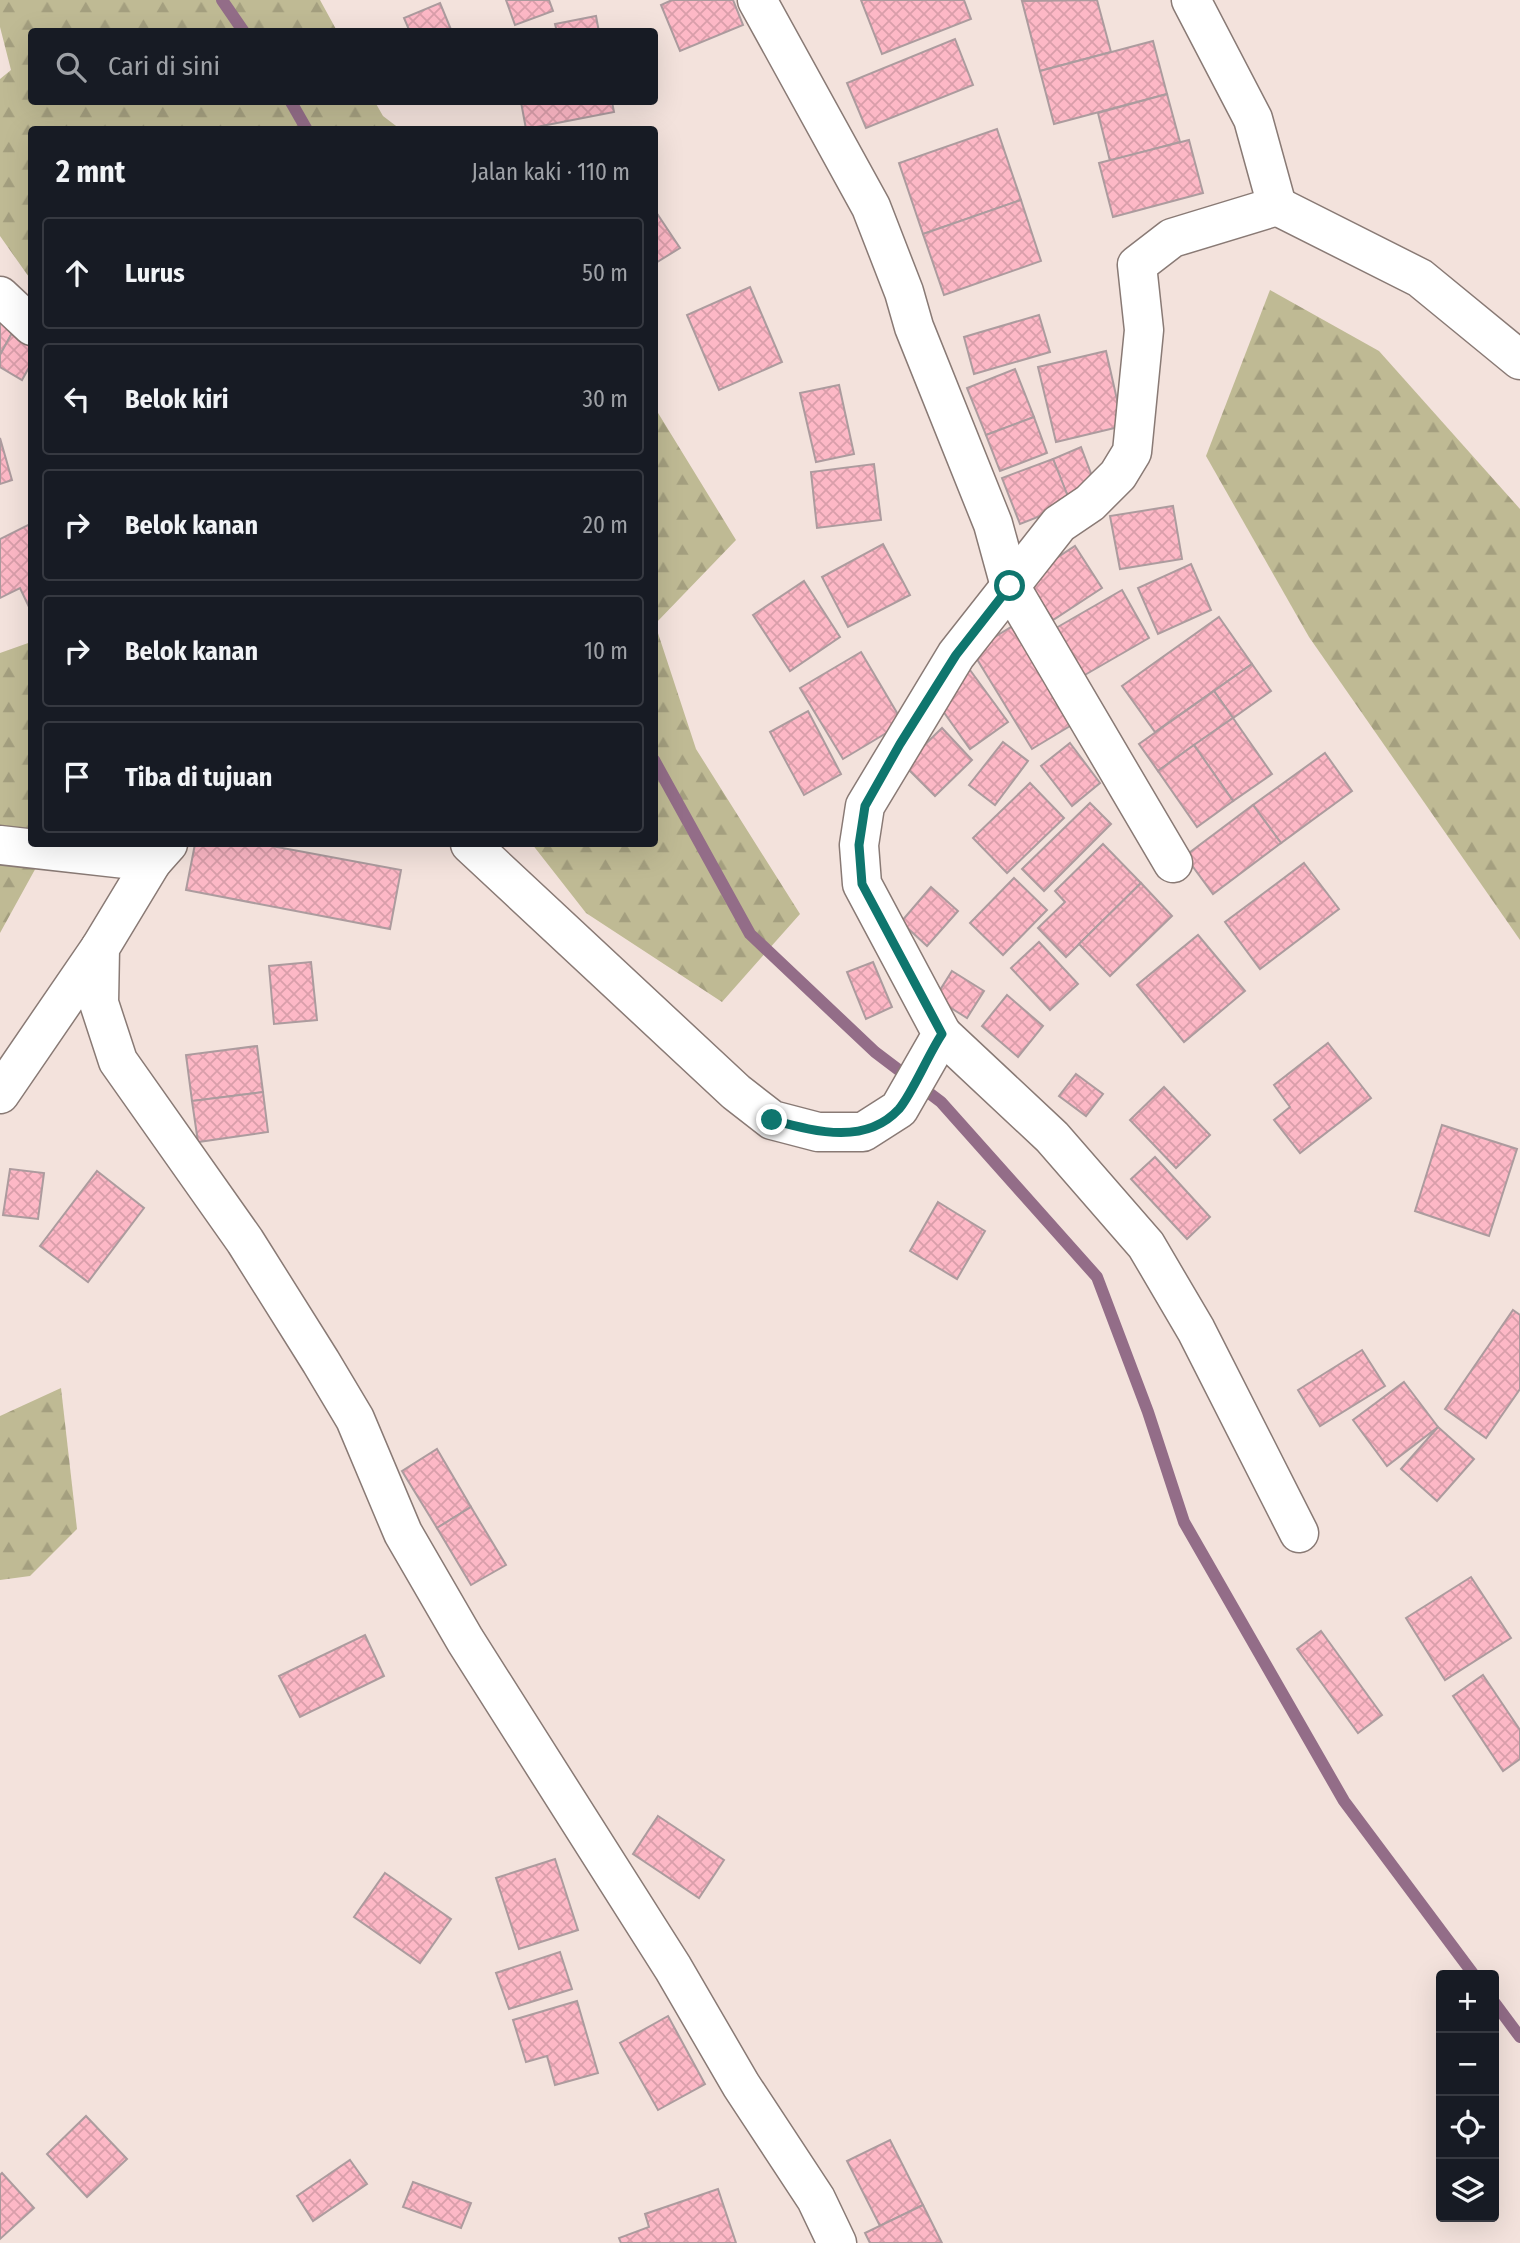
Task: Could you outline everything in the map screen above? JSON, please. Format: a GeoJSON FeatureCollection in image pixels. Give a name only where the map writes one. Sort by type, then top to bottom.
{"type":"FeatureCollection","features":[{"type":"Feature","properties":{"kind":"street"},"geometry":{"type":"LineString","coordinates":[[757,0],[871,207],[904,292],[914,327],[993,524],[1010,586],[1172,863]]}},
{"type":"Feature","properties":{"kind":"street"},"geometry":{"type":"LineString","coordinates":[[1191,0],[1253,119],[1277,206]]}},
{"type":"Feature","properties":{"kind":"street"},"geometry":{"type":"LineString","coordinates":[[1299,1533],[1196,1330],[1146,1245],[1052,1137],[934,1046],[862,884],[859,845],[865,806],[956,655],[1059,524],[1099,494],[1118,475],[1132,452],[1144,330],[1137,265],[1172,238],[1277,206],[1420,278],[1520,360]]}},
{"type":"Feature","properties":{"kind":"street"},"geometry":{"type":"LineString","coordinates":[[0,296],[28,322]]}},
{"type":"Feature","properties":{"kind":"street"},"geometry":{"type":"LineString","coordinates":[[0,845],[28,846]]}},
{"type":"Feature","properties":{"kind":"street"},"geometry":{"type":"LineString","coordinates":[[0,1094],[100,948],[160,853],[40,847]]}},
{"type":"Feature","properties":{"kind":"street"},"geometry":{"type":"LineString","coordinates":[[473,847],[736,1092],[772,1120],[818,1132],[863,1132],[899,1109],[934,1046]]}},
{"type":"Feature","properties":{"kind":"street"},"geometry":{"type":"LineString","coordinates":[[100,948],[99,1003],[118,1061],[245,1241],[321,1362],[355,1419],[403,1533],[465,1640],[673,1968],[741,2085],[816,2199],[837,2243]]}},
{"type":"Feature","properties":{"kind":"green space"},"geometry":{"type":"Polygon","coordinates":[[[0,0],[320,0],[335,28],[28,28],[28,105],[377,105],[383,116],[396,126],[28,126],[28,276],[0,236],[0,79],[11,70],[0,27],[0,0]]]}},
{"type":"Feature","properties":{"kind":"green space"},"geometry":{"type":"Polygon","coordinates":[[[1270,290],[1379,351],[1520,509],[1520,940],[1309,637],[1206,456],[1270,290]]]}},
{"type":"Feature","properties":{"kind":"green space"},"geometry":{"type":"Polygon","coordinates":[[[658,413],[736,540],[658,621],[658,413]]]}},
{"type":"Feature","properties":{"kind":"green space"},"geometry":{"type":"Polygon","coordinates":[[[658,633],[696,749],[800,914],[722,1002],[586,913],[534,847],[658,847],[658,633]]]}},
{"type":"Feature","properties":{"kind":"green space"},"geometry":{"type":"Polygon","coordinates":[[[28,643],[28,847],[47,847],[0,933],[0,653],[28,643]]]}},
{"type":"Feature","properties":{"kind":"green space"},"geometry":{"type":"Polygon","coordinates":[[[61,1388],[77,1529],[30,1576],[0,1580],[0,1416],[61,1388]]]}},
{"type":"Feature","properties":{"kind":"building"},"geometry":{"type":"Polygon","coordinates":[[[506,0],[549,0],[553,11],[515,25],[506,0]]]}},
{"type":"Feature","properties":{"kind":"building"},"geometry":{"type":"Polygon","coordinates":[[[672,0],[733,0],[743,25],[680,51],[661,5],[672,0]]]}},
{"type":"Feature","properties":{"kind":"building"},"geometry":{"type":"Polygon","coordinates":[[[861,0],[964,0],[971,19],[882,54],[861,0]]]}},
{"type":"Feature","properties":{"kind":"building"},"geometry":{"type":"Polygon","coordinates":[[[1097,0],[1111,52],[1040,71],[1022,1],[1097,0]]]}},
{"type":"Feature","properties":{"kind":"building"},"geometry":{"type":"Polygon","coordinates":[[[440,3],[450,28],[408,28],[404,18],[440,3]]]}},
{"type":"Feature","properties":{"kind":"building"},"geometry":{"type":"Polygon","coordinates":[[[596,16],[598,28],[556,28],[555,24],[596,16]]]}},
{"type":"Feature","properties":{"kind":"building"},"geometry":{"type":"Polygon","coordinates":[[[955,39],[973,85],[866,128],[847,83],[955,39]]]}},
{"type":"Feature","properties":{"kind":"building"},"geometry":{"type":"Polygon","coordinates":[[[1153,41],[1167,94],[1054,124],[1040,71],[1153,41]]]}},
{"type":"Feature","properties":{"kind":"building"},"geometry":{"type":"Polygon","coordinates":[[[1167,94],[1180,142],[1110,161],[1098,113],[1167,94]]]}},
{"type":"Feature","properties":{"kind":"building"},"geometry":{"type":"Polygon","coordinates":[[[522,105],[613,105],[614,112],[542,126],[525,126],[522,105]]]}},
{"type":"Feature","properties":{"kind":"building"},"geometry":{"type":"Polygon","coordinates":[[[997,129],[1021,200],[923,234],[899,163],[997,129]]]}},
{"type":"Feature","properties":{"kind":"building"},"geometry":{"type":"Polygon","coordinates":[[[1189,140],[1203,193],[1113,217],[1099,163],[1189,140]]]}},
{"type":"Feature","properties":{"kind":"building"},"geometry":{"type":"Polygon","coordinates":[[[1021,200],[1041,261],[944,295],[923,234],[1021,200]]]}},
{"type":"Feature","properties":{"kind":"building"},"geometry":{"type":"Polygon","coordinates":[[[658,215],[680,248],[658,262],[658,215]]]}},
{"type":"Feature","properties":{"kind":"building"},"geometry":{"type":"Polygon","coordinates":[[[750,287],[782,362],[719,390],[687,315],[750,287]]]}},
{"type":"Feature","properties":{"kind":"building"},"geometry":{"type":"Polygon","coordinates":[[[0,308],[20,318],[0,355],[0,308]]]}},
{"type":"Feature","properties":{"kind":"building"},"geometry":{"type":"Polygon","coordinates":[[[1039,315],[1050,352],[974,374],[964,337],[1039,315]]]}},
{"type":"Feature","properties":{"kind":"building"},"geometry":{"type":"Polygon","coordinates":[[[12,333],[28,342],[28,369],[22,380],[0,367],[0,355],[12,333]]]}},
{"type":"Feature","properties":{"kind":"building"},"geometry":{"type":"Polygon","coordinates":[[[1106,351],[1123,426],[1056,442],[1038,367],[1106,351]]]}},
{"type":"Feature","properties":{"kind":"building"},"geometry":{"type":"Polygon","coordinates":[[[1015,369],[1034,417],[986,435],[967,388],[1015,369]]]}},
{"type":"Feature","properties":{"kind":"building"},"geometry":{"type":"Polygon","coordinates":[[[839,385],[854,454],[816,462],[800,393],[839,385]]]}},
{"type":"Feature","properties":{"kind":"building"},"geometry":{"type":"Polygon","coordinates":[[[1034,417],[1047,453],[1000,471],[986,435],[1034,417]]]}},
{"type":"Feature","properties":{"kind":"building"},"geometry":{"type":"Polygon","coordinates":[[[0,438],[12,480],[0,484],[0,438]]]}},
{"type":"Feature","properties":{"kind":"building"},"geometry":{"type":"Polygon","coordinates":[[[1081,447],[1095,484],[1067,495],[1053,459],[1081,447]]]}},
{"type":"Feature","properties":{"kind":"building"},"geometry":{"type":"Polygon","coordinates":[[[1053,459],[1071,504],[1020,524],[1002,478],[1053,459]]]}},
{"type":"Feature","properties":{"kind":"building"},"geometry":{"type":"Polygon","coordinates":[[[874,464],[881,520],[817,528],[811,472],[874,464]]]}},
{"type":"Feature","properties":{"kind":"building"},"geometry":{"type":"Polygon","coordinates":[[[1173,506],[1182,559],[1120,569],[1110,516],[1173,506]]]}},
{"type":"Feature","properties":{"kind":"building"},"geometry":{"type":"Polygon","coordinates":[[[28,525],[28,605],[20,588],[0,598],[0,539],[28,525]]]}},
{"type":"Feature","properties":{"kind":"building"},"geometry":{"type":"Polygon","coordinates":[[[883,544],[910,595],[848,627],[822,577],[883,544]]]}},
{"type":"Feature","properties":{"kind":"building"},"geometry":{"type":"Polygon","coordinates":[[[1075,546],[1102,588],[1053,620],[1026,578],[1075,546]]]}},
{"type":"Feature","properties":{"kind":"building"},"geometry":{"type":"Polygon","coordinates":[[[1191,564],[1211,610],[1158,634],[1138,588],[1191,564]]]}},
{"type":"Feature","properties":{"kind":"building"},"geometry":{"type":"Polygon","coordinates":[[[804,581],[840,637],[790,671],[753,615],[804,581]]]}},
{"type":"Feature","properties":{"kind":"building"},"geometry":{"type":"Polygon","coordinates":[[[1122,590],[1149,638],[1083,676],[1056,628],[1122,590]]]}},
{"type":"Feature","properties":{"kind":"building"},"geometry":{"type":"Polygon","coordinates":[[[1219,617],[1252,664],[1155,732],[1122,686],[1219,617]]]}},
{"type":"Feature","properties":{"kind":"building"},"geometry":{"type":"Polygon","coordinates":[[[1016,624],[1075,723],[1032,749],[972,651],[1016,624]]]}},
{"type":"Feature","properties":{"kind":"building"},"geometry":{"type":"Polygon","coordinates":[[[861,652],[903,723],[843,759],[800,688],[861,652]]]}},
{"type":"Feature","properties":{"kind":"building"},"geometry":{"type":"Polygon","coordinates":[[[1252,664],[1271,691],[1233,718],[1214,691],[1252,664]]]}},
{"type":"Feature","properties":{"kind":"building"},"geometry":{"type":"Polygon","coordinates":[[[970,670],[1008,722],[970,749],[933,697],[970,670]]]}},
{"type":"Feature","properties":{"kind":"building"},"geometry":{"type":"Polygon","coordinates":[[[1214,691],[1233,718],[1158,771],[1139,744],[1214,691]]]}},
{"type":"Feature","properties":{"kind":"building"},"geometry":{"type":"Polygon","coordinates":[[[808,711],[841,774],[804,795],[770,732],[808,711]]]}},
{"type":"Feature","properties":{"kind":"building"},"geometry":{"type":"Polygon","coordinates":[[[1233,718],[1272,774],[1233,801],[1194,745],[1233,718]]]}},
{"type":"Feature","properties":{"kind":"building"},"geometry":{"type":"Polygon","coordinates":[[[942,728],[972,760],[935,796],[904,765],[942,728]]]}},
{"type":"Feature","properties":{"kind":"building"},"geometry":{"type":"Polygon","coordinates":[[[1003,742],[1028,761],[995,805],[969,785],[1003,742]]]}},
{"type":"Feature","properties":{"kind":"building"},"geometry":{"type":"Polygon","coordinates":[[[1070,743],[1100,783],[1072,806],[1041,766],[1070,743]]]}},
{"type":"Feature","properties":{"kind":"building"},"geometry":{"type":"Polygon","coordinates":[[[1194,745],[1233,801],[1197,827],[1158,771],[1194,745]]]}},
{"type":"Feature","properties":{"kind":"building"},"geometry":{"type":"Polygon","coordinates":[[[1325,753],[1352,791],[1281,843],[1253,805],[1325,753]]]}},
{"type":"Feature","properties":{"kind":"building"},"geometry":{"type":"Polygon","coordinates":[[[1030,783],[1064,818],[1007,873],[973,838],[1030,783]]]}},
{"type":"Feature","properties":{"kind":"building"},"geometry":{"type":"Polygon","coordinates":[[[1090,803],[1111,824],[1044,891],[1022,869],[1090,803]]]}},
{"type":"Feature","properties":{"kind":"building"},"geometry":{"type":"Polygon","coordinates":[[[1253,805],[1281,843],[1213,894],[1185,856],[1253,805]]]}},
{"type":"Feature","properties":{"kind":"building"},"geometry":{"type":"Polygon","coordinates":[[[1103,844],[1141,883],[1066,957],[1038,928],[1065,902],[1055,891],[1103,844]]]}},
{"type":"Feature","properties":{"kind":"building"},"geometry":{"type":"Polygon","coordinates":[[[194,847],[277,847],[401,870],[390,929],[186,890],[194,847]]]}},
{"type":"Feature","properties":{"kind":"building"},"geometry":{"type":"Polygon","coordinates":[[[1304,863],[1339,909],[1260,969],[1225,922],[1304,863]]]}},
{"type":"Feature","properties":{"kind":"building"},"geometry":{"type":"Polygon","coordinates":[[[1014,878],[1047,910],[1003,955],[970,923],[1014,878]]]}},
{"type":"Feature","properties":{"kind":"building"},"geometry":{"type":"Polygon","coordinates":[[[1141,883],[1172,916],[1110,976],[1079,944],[1141,883]]]}},
{"type":"Feature","properties":{"kind":"building"},"geometry":{"type":"Polygon","coordinates":[[[931,887],[958,911],[927,946],[901,922],[931,887]]]}},
{"type":"Feature","properties":{"kind":"building"},"geometry":{"type":"Polygon","coordinates":[[[1198,935],[1245,991],[1184,1042],[1137,985],[1198,935]]]}},
{"type":"Feature","properties":{"kind":"building"},"geometry":{"type":"Polygon","coordinates":[[[1039,942],[1078,984],[1050,1010],[1011,968],[1039,942]]]}},
{"type":"Feature","properties":{"kind":"building"},"geometry":{"type":"Polygon","coordinates":[[[311,962],[317,1020],[274,1024],[269,966],[311,962]]]}},
{"type":"Feature","properties":{"kind":"building"},"geometry":{"type":"Polygon","coordinates":[[[873,962],[892,1007],[866,1019],[847,972],[873,962]]]}},
{"type":"Feature","properties":{"kind":"building"},"geometry":{"type":"Polygon","coordinates":[[[952,971],[984,991],[967,1018],[935,998],[952,971]]]}},
{"type":"Feature","properties":{"kind":"building"},"geometry":{"type":"Polygon","coordinates":[[[1007,995],[1043,1026],[1018,1057],[982,1026],[1007,995]]]}},
{"type":"Feature","properties":{"kind":"building"},"geometry":{"type":"Polygon","coordinates":[[[1328,1043],[1371,1098],[1300,1153],[1274,1120],[1290,1107],[1274,1085],[1328,1043]]]}},
{"type":"Feature","properties":{"kind":"building"},"geometry":{"type":"Polygon","coordinates":[[[257,1046],[263,1092],[192,1101],[186,1055],[257,1046]]]}},
{"type":"Feature","properties":{"kind":"building"},"geometry":{"type":"Polygon","coordinates":[[[1076,1074],[1103,1094],[1086,1116],[1059,1096],[1076,1074]]]}},
{"type":"Feature","properties":{"kind":"building"},"geometry":{"type":"Polygon","coordinates":[[[1164,1087],[1210,1135],[1176,1168],[1130,1120],[1164,1087]]]}},
{"type":"Feature","properties":{"kind":"building"},"geometry":{"type":"Polygon","coordinates":[[[263,1092],[268,1132],[198,1142],[192,1101],[263,1092]]]}},
{"type":"Feature","properties":{"kind":"building"},"geometry":{"type":"Polygon","coordinates":[[[1442,1125],[1517,1149],[1489,1236],[1415,1211],[1442,1125]]]}},
{"type":"Feature","properties":{"kind":"building"},"geometry":{"type":"Polygon","coordinates":[[[1155,1157],[1210,1217],[1187,1239],[1131,1179],[1155,1157]]]}},
{"type":"Feature","properties":{"kind":"building"},"geometry":{"type":"Polygon","coordinates":[[[10,1169],[44,1173],[38,1219],[3,1215],[10,1169]]]}},
{"type":"Feature","properties":{"kind":"building"},"geometry":{"type":"Polygon","coordinates":[[[97,1171],[144,1208],[88,1282],[40,1246],[97,1171]]]}},
{"type":"Feature","properties":{"kind":"building"},"geometry":{"type":"Polygon","coordinates":[[[938,1202],[985,1231],[957,1279],[910,1251],[938,1202]]]}},
{"type":"Feature","properties":{"kind":"building"},"geometry":{"type":"Polygon","coordinates":[[[1513,1310],[1520,1315],[1520,1389],[1486,1438],[1445,1409],[1513,1310]]]}},
{"type":"Feature","properties":{"kind":"building"},"geometry":{"type":"Polygon","coordinates":[[[1362,1350],[1385,1386],[1320,1426],[1298,1390],[1362,1350]]]}},
{"type":"Feature","properties":{"kind":"building"},"geometry":{"type":"Polygon","coordinates":[[[1404,1382],[1438,1427],[1387,1466],[1353,1420],[1404,1382]]]}},
{"type":"Feature","properties":{"kind":"building"},"geometry":{"type":"Polygon","coordinates":[[[1438,1427],[1474,1459],[1437,1501],[1401,1469],[1438,1427]]]}},
{"type":"Feature","properties":{"kind":"building"},"geometry":{"type":"Polygon","coordinates":[[[437,1449],[471,1507],[437,1528],[402,1471],[437,1449]]]}},
{"type":"Feature","properties":{"kind":"building"},"geometry":{"type":"Polygon","coordinates":[[[471,1507],[506,1565],[471,1585],[437,1528],[471,1507]]]}},
{"type":"Feature","properties":{"kind":"building"},"geometry":{"type":"Polygon","coordinates":[[[1471,1577],[1511,1638],[1445,1680],[1406,1618],[1471,1577]]]}},
{"type":"Feature","properties":{"kind":"building"},"geometry":{"type":"Polygon","coordinates":[[[1321,1631],[1382,1715],[1358,1733],[1297,1649],[1321,1631]]]}},
{"type":"Feature","properties":{"kind":"building"},"geometry":{"type":"Polygon","coordinates":[[[365,1635],[384,1676],[300,1717],[279,1676],[365,1635]]]}},
{"type":"Feature","properties":{"kind":"building"},"geometry":{"type":"Polygon","coordinates":[[[1483,1675],[1520,1730],[1520,1759],[1503,1771],[1453,1696],[1483,1675]]]}},
{"type":"Feature","properties":{"kind":"building"},"geometry":{"type":"Polygon","coordinates":[[[658,1816],[724,1860],[699,1898],[633,1854],[658,1816]]]}},
{"type":"Feature","properties":{"kind":"building"},"geometry":{"type":"Polygon","coordinates":[[[555,1859],[578,1930],[519,1949],[496,1878],[555,1859]]]}},
{"type":"Feature","properties":{"kind":"building"},"geometry":{"type":"Polygon","coordinates":[[[385,1873],[451,1919],[420,1963],[354,1917],[385,1873]]]}},
{"type":"Feature","properties":{"kind":"building"},"geometry":{"type":"Polygon","coordinates":[[[560,1952],[572,1989],[509,2009],[496,1973],[560,1952]]]}},
{"type":"Feature","properties":{"kind":"building"},"geometry":{"type":"Polygon","coordinates":[[[577,2001],[598,2073],[555,2085],[547,2056],[526,2062],[513,2020],[577,2001]]]}},
{"type":"Feature","properties":{"kind":"building"},"geometry":{"type":"Polygon","coordinates":[[[668,2016],[705,2084],[658,2110],[620,2043],[668,2016]]]}},
{"type":"Feature","properties":{"kind":"building"},"geometry":{"type":"Polygon","coordinates":[[[86,2116],[127,2159],[87,2197],[47,2154],[86,2116]]]}},
{"type":"Feature","properties":{"kind":"building"},"geometry":{"type":"Polygon","coordinates":[[[890,2140],[923,2205],[880,2226],[847,2161],[890,2140]]]}},
{"type":"Feature","properties":{"kind":"building"},"geometry":{"type":"Polygon","coordinates":[[[350,2160],[367,2184],[313,2221],[297,2196],[350,2160]]]}},
{"type":"Feature","properties":{"kind":"building"},"geometry":{"type":"Polygon","coordinates":[[[2,2173],[34,2208],[0,2239],[0,2175],[2,2173]]]}},
{"type":"Feature","properties":{"kind":"building"},"geometry":{"type":"Polygon","coordinates":[[[413,2182],[471,2203],[461,2228],[403,2207],[413,2182]]]}},
{"type":"Feature","properties":{"kind":"building"},"geometry":{"type":"Polygon","coordinates":[[[718,2189],[736,2243],[621,2243],[619,2238],[649,2227],[645,2214],[718,2189]]]}},
{"type":"Feature","properties":{"kind":"building"},"geometry":{"type":"Polygon","coordinates":[[[923,2205],[942,2243],[870,2243],[865,2233],[923,2205]]]}},
{"type":"Feature","properties":{"kind":"waterway"},"geometry":{"type":"LineString","coordinates":[[222,0],[241,28]]}},
{"type":"Feature","properties":{"kind":"waterway"},"geometry":{"type":"LineString","coordinates":[[293,105],[305,126]]}},
{"type":"Feature","properties":{"kind":"waterway"},"geometry":{"type":"LineString","coordinates":[[658,767],[750,934],[875,1052],[941,1102],[1097,1277],[1148,1412],[1184,1522],[1344,1801],[1470,1970]]}},
{"type":"Feature","properties":{"kind":"waterway"},"geometry":{"type":"LineString","coordinates":[[1499,2009],[1520,2037]]}},
{"type":"Feature","properties":{"kind":"route"},"geometry":{"type":"LineString","coordinates":[[772,1120],[818,1132],[863,1132],[899,1109],[926,1057],[942,1034],[862,884],[859,845],[865,806],[900,744],[956,655],[1010,586]]}}]}
